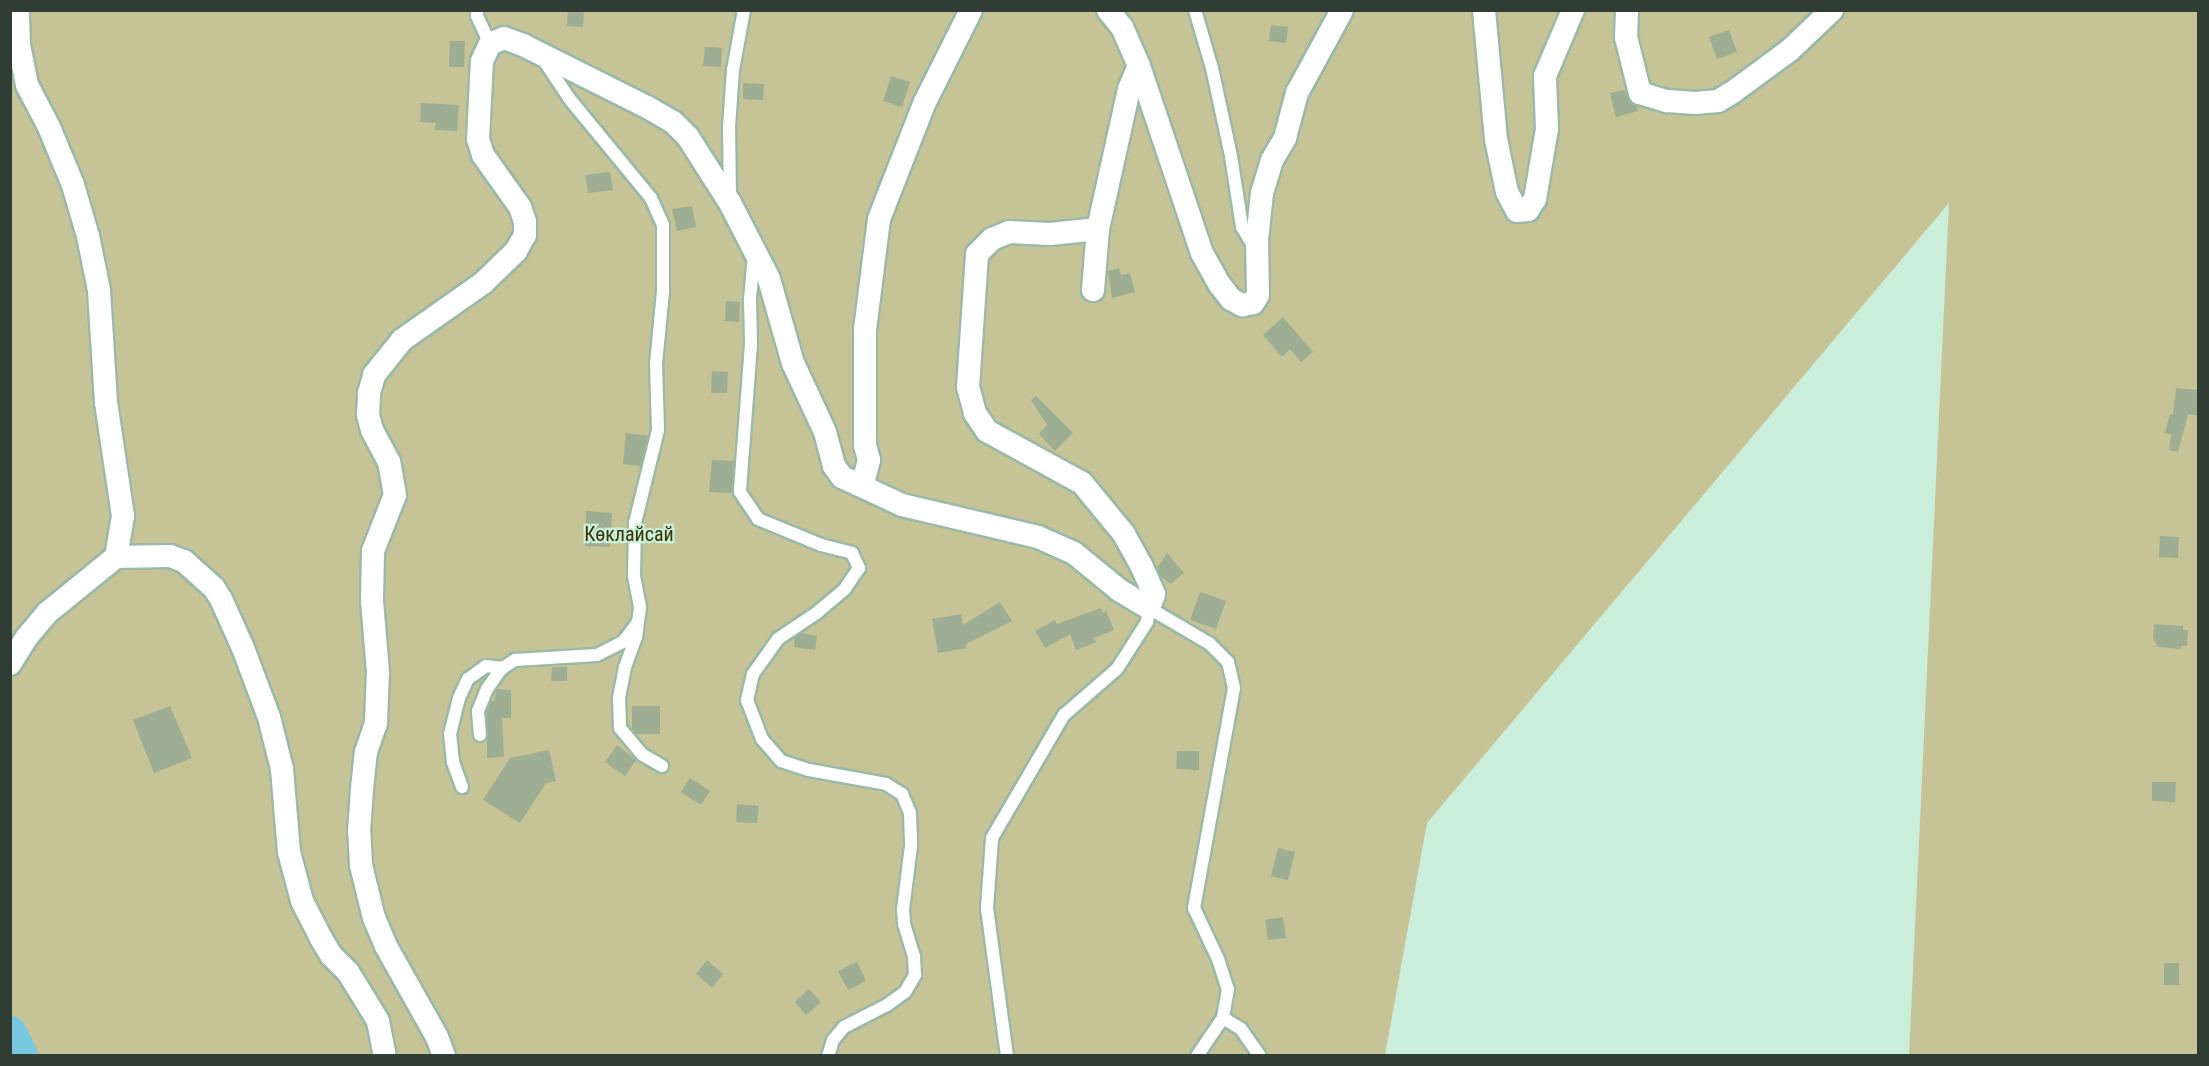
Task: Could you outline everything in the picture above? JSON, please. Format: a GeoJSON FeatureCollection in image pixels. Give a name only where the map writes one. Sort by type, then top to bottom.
{"type":"FeatureCollection","features":[{"type":"Feature","properties":{"kind":"street"},"geometry":{"type":"LineString","coordinates":[[18,10],[19,45],[27,85],[49,127],[73,185],[88,236],[99,290],[106,402],[123,516],[116,557]]}},
{"type":"Feature","properties":{"kind":"street"},"geometry":{"type":"LineString","coordinates":[[859,485],[864,479],[869,460],[865,445],[865,330],[879,219],[924,104],[971,10]]}},
{"type":"Feature","properties":{"kind":"street"},"geometry":{"type":"LineString","coordinates":[[1108,10],[1122,27],[1139,66],[1202,253],[1225,292],[1242,305],[1252,303],[1258,295],[1257,254],[1262,193],[1272,160],[1285,138],[1297,93],[1342,10]]}},
{"type":"Feature","properties":{"kind":"street"},"geometry":{"type":"LineString","coordinates":[[1484,10],[1496,139],[1507,192],[1516,211],[1528,210],[1535,199],[1547,129],[1545,76],[1573,10]]}},
{"type":"Feature","properties":{"kind":"street"},"geometry":{"type":"LineString","coordinates":[[1627,10],[1626,37],[1640,93],[1666,101],[1695,103],[1718,100],[1733,92],[1790,50],[1832,10]]}},
{"type":"Feature","properties":{"kind":"street"},"geometry":{"type":"LineString","coordinates":[[444,1056],[437,1037],[386,946],[374,918],[361,865],[359,832],[362,789],[366,752],[375,723],[378,672],[372,600],[373,551],[395,495],[389,462],[372,430],[368,415],[369,393],[375,375],[402,340],[483,283],[516,251],[525,235],[525,222],[520,207],[483,155],[478,139],[482,62],[490,44],[504,38],[600,82],[673,122],[688,137],[730,203],[769,279],[793,363],[825,432],[834,466],[842,477],[902,505],[1038,537],[1074,553],[1119,590],[1149,608],[1154,594],[1124,534],[1082,483],[987,431],[975,413],[968,387],[977,254],[992,239],[1009,232],[1050,234],[1098,229]]}},
{"type":"Feature","properties":{"kind":"street"},"geometry":{"type":"LineString","coordinates":[[1093,290],[1098,229],[1129,89],[1139,66]]}},
{"type":"Feature","properties":{"kind":"street"},"geometry":{"type":"LineString","coordinates":[[10,664],[27,637],[47,613],[116,557],[160,555],[184,561],[214,588],[243,648],[269,717],[282,769],[289,852],[302,901],[331,955],[348,972],[378,1021],[385,1056]]}},
{"type":"Feature","properties":{"kind":"lane"},"geometry":{"type":"LineString","coordinates":[[477,10],[477,16],[490,44]]}},
{"type":"Feature","properties":{"kind":"lane"},"geometry":{"type":"LineString","coordinates":[[730,203],[729,127],[732,82],[744,10]]}},
{"type":"Feature","properties":{"kind":"lane"},"geometry":{"type":"LineString","coordinates":[[1195,10],[1212,68],[1231,156],[1242,227],[1257,254]]}},
{"type":"Feature","properties":{"kind":"lane"},"geometry":{"type":"LineString","coordinates":[[541,56],[569,98],[651,198],[663,225],[663,291],[656,364],[658,430],[635,523],[634,576],[640,607],[636,637],[625,667],[619,698],[620,728],[643,755],[662,766]]}},
{"type":"Feature","properties":{"kind":"lane"},"geometry":{"type":"LineString","coordinates":[[754,251],[750,299],[751,344],[740,492],[758,519],[821,545],[852,553],[859,568],[845,589],[818,612],[778,639],[753,674],[747,700],[762,739],[781,761],[809,770],[886,784],[902,794],[910,813],[911,846],[903,909],[904,924],[914,956],[915,975],[905,992],[887,1005],[844,1027],[833,1040],[828,1056]]}},
{"type":"Feature","properties":{"kind":"lane"},"geometry":{"type":"LineString","coordinates":[[1007,1056],[987,908],[992,838],[1064,715],[1117,669],[1147,622],[1149,608],[1216,650],[1228,662],[1234,688],[1194,908],[1218,959],[1228,989],[1223,1018],[1197,1056]]}},
{"type":"Feature","properties":{"kind":"lane"},"geometry":{"type":"LineString","coordinates":[[480,735],[478,711],[487,689],[503,668],[514,660],[597,655],[623,642],[638,622]]}},
{"type":"Feature","properties":{"kind":"lane"},"geometry":{"type":"LineString","coordinates":[[462,787],[453,762],[450,734],[459,698],[468,679],[486,666],[503,668]]}},
{"type":"Feature","properties":{"kind":"lane"},"geometry":{"type":"LineString","coordinates":[[1223,1018],[1241,1029],[1260,1056]]}},
{"type":"Feature","properties":{"kind":"green space","name":"Көклайсай"},"geometry":{"type":"Polygon","coordinates":[[[10,11],[2198,11],[2198,1055],[1909,1055],[1949,203],[1427,823],[1385,1055],[11,1055],[10,11]]]}},
{"type":"Feature","properties":{"kind":"building"},"geometry":{"type":"Polygon","coordinates":[[[568,10],[584,10],[583,27],[567,26],[568,10]]]}},
{"type":"Feature","properties":{"kind":"building"},"geometry":{"type":"Polygon","coordinates":[[[1271,25],[1288,27],[1286,43],[1269,41],[1271,25]]]}},
{"type":"Feature","properties":{"kind":"building"},"geometry":{"type":"Polygon","coordinates":[[[1729,30],[1737,52],[1717,59],[1709,37],[1729,30]]]}},
{"type":"Feature","properties":{"kind":"building"},"geometry":{"type":"Polygon","coordinates":[[[450,41],[465,41],[464,67],[449,67],[450,41]]]}},
{"type":"Feature","properties":{"kind":"building"},"geometry":{"type":"Polygon","coordinates":[[[705,47],[722,48],[721,67],[703,66],[705,47]]]}},
{"type":"Feature","properties":{"kind":"building"},"geometry":{"type":"Polygon","coordinates":[[[891,76],[910,82],[902,107],[883,101],[891,76]]]}},
{"type":"Feature","properties":{"kind":"building"},"geometry":{"type":"Polygon","coordinates":[[[743,83],[764,84],[763,100],[743,99],[743,83]]]}},
{"type":"Feature","properties":{"kind":"building"},"geometry":{"type":"Polygon","coordinates":[[[1625,90],[1630,102],[1637,106],[1638,111],[1616,117],[1610,93],[1625,90]]]}},
{"type":"Feature","properties":{"kind":"building"},"geometry":{"type":"Polygon","coordinates":[[[421,103],[459,105],[457,131],[435,130],[436,123],[420,122],[421,103]]]}},
{"type":"Feature","properties":{"kind":"building"},"geometry":{"type":"Polygon","coordinates":[[[610,172],[613,190],[588,193],[585,175],[610,172]]]}},
{"type":"Feature","properties":{"kind":"building"},"geometry":{"type":"Polygon","coordinates":[[[692,206],[696,227],[677,231],[672,209],[692,206]]]}},
{"type":"Feature","properties":{"kind":"building"},"geometry":{"type":"Polygon","coordinates":[[[1119,268],[1121,275],[1130,273],[1135,292],[1112,298],[1108,271],[1119,268]]]}},
{"type":"Feature","properties":{"kind":"building"},"geometry":{"type":"Polygon","coordinates":[[[726,301],[740,302],[739,322],[725,321],[726,301]]]}},
{"type":"Feature","properties":{"kind":"building"},"geometry":{"type":"Polygon","coordinates":[[[1283,317],[1313,352],[1301,362],[1290,349],[1282,357],[1263,335],[1283,317]]]}},
{"type":"Feature","properties":{"kind":"building"},"geometry":{"type":"Polygon","coordinates":[[[712,371],[728,372],[727,393],[711,393],[712,371]]]}},
{"type":"Feature","properties":{"kind":"building"},"geometry":{"type":"Polygon","coordinates":[[[2176,388],[2199,390],[2199,416],[2188,414],[2178,452],[2169,450],[2171,434],[2165,433],[2170,414],[2173,415],[2176,388]]]}},
{"type":"Feature","properties":{"kind":"building"},"geometry":{"type":"Polygon","coordinates":[[[1036,396],[1073,433],[1055,451],[1039,434],[1047,425],[1031,400],[1036,396]]]}},
{"type":"Feature","properties":{"kind":"building"},"geometry":{"type":"Polygon","coordinates":[[[626,433],[648,436],[641,466],[623,464],[626,433]]]}},
{"type":"Feature","properties":{"kind":"building"},"geometry":{"type":"Polygon","coordinates":[[[712,460],[734,461],[732,493],[709,492],[712,460]]]}},
{"type":"Feature","properties":{"kind":"building"},"geometry":{"type":"Polygon","coordinates":[[[586,511],[612,513],[610,547],[585,546],[586,511]]]}},
{"type":"Feature","properties":{"kind":"building"},"geometry":{"type":"Polygon","coordinates":[[[2160,536],[2179,537],[2178,558],[2159,557],[2160,536]]]}},
{"type":"Feature","properties":{"kind":"building"},"geometry":{"type":"Polygon","coordinates":[[[1167,553],[1184,573],[1171,584],[1161,577],[1157,568],[1167,553]]]}},
{"type":"Feature","properties":{"kind":"building"},"geometry":{"type":"Polygon","coordinates":[[[1200,592],[1226,601],[1216,629],[1190,620],[1200,592]]]}},
{"type":"Feature","properties":{"kind":"building"},"geometry":{"type":"Polygon","coordinates":[[[1000,602],[1012,621],[966,644],[966,648],[938,653],[932,619],[961,614],[963,625],[1000,602]]]}},
{"type":"Feature","properties":{"kind":"building"},"geometry":{"type":"Polygon","coordinates":[[[1101,608],[1103,613],[1106,611],[1114,630],[1094,638],[1096,642],[1076,650],[1070,634],[1045,648],[1035,631],[1055,620],[1057,624],[1101,608]]]}},
{"type":"Feature","properties":{"kind":"building"},"geometry":{"type":"Polygon","coordinates":[[[2154,624],[2183,626],[2183,630],[2188,630],[2187,646],[2181,646],[2181,649],[2158,647],[2153,638],[2154,624]]]}},
{"type":"Feature","properties":{"kind":"building"},"geometry":{"type":"Polygon","coordinates":[[[801,633],[817,636],[815,650],[794,647],[795,637],[801,633]]]}},
{"type":"Feature","properties":{"kind":"building"},"geometry":{"type":"Polygon","coordinates":[[[552,667],[567,667],[567,681],[551,681],[552,667]]]}},
{"type":"Feature","properties":{"kind":"building"},"geometry":{"type":"Polygon","coordinates":[[[497,689],[511,690],[511,718],[502,718],[504,757],[487,758],[487,710],[491,701],[494,701],[497,689]]]}},
{"type":"Feature","properties":{"kind":"building"},"geometry":{"type":"Polygon","coordinates":[[[170,706],[192,758],[154,773],[133,720],[170,706]]]}},
{"type":"Feature","properties":{"kind":"building"},"geometry":{"type":"Polygon","coordinates":[[[632,706],[660,706],[660,734],[636,734],[632,730],[632,706]]]}},
{"type":"Feature","properties":{"kind":"building"},"geometry":{"type":"Polygon","coordinates":[[[617,745],[636,760],[625,776],[605,762],[617,745]]]}},
{"type":"Feature","properties":{"kind":"building"},"geometry":{"type":"Polygon","coordinates":[[[549,750],[556,781],[546,783],[520,823],[483,800],[510,758],[549,750]]]}},
{"type":"Feature","properties":{"kind":"building"},"geometry":{"type":"Polygon","coordinates":[[[1177,751],[1199,751],[1199,770],[1176,769],[1177,751]]]}},
{"type":"Feature","properties":{"kind":"building"},"geometry":{"type":"Polygon","coordinates":[[[690,778],[710,791],[701,805],[681,792],[690,778]]]}},
{"type":"Feature","properties":{"kind":"building"},"geometry":{"type":"Polygon","coordinates":[[[2152,782],[2176,782],[2175,802],[2152,801],[2152,782]]]}},
{"type":"Feature","properties":{"kind":"building"},"geometry":{"type":"Polygon","coordinates":[[[737,804],[759,806],[757,823],[736,822],[737,804]]]}},
{"type":"Feature","properties":{"kind":"building"},"geometry":{"type":"Polygon","coordinates":[[[1278,848],[1295,852],[1288,880],[1271,876],[1278,848]]]}},
{"type":"Feature","properties":{"kind":"building"},"geometry":{"type":"Polygon","coordinates":[[[1283,917],[1286,938],[1268,940],[1265,920],[1283,917]]]}},
{"type":"Feature","properties":{"kind":"building"},"geometry":{"type":"Polygon","coordinates":[[[707,960],[723,974],[712,988],[696,974],[707,960]]]}},
{"type":"Feature","properties":{"kind":"building"},"geometry":{"type":"Polygon","coordinates":[[[857,962],[866,981],[848,990],[838,971],[857,962]]]}},
{"type":"Feature","properties":{"kind":"building"},"geometry":{"type":"Polygon","coordinates":[[[2164,963],[2179,963],[2179,985],[2164,985],[2164,963]]]}},
{"type":"Feature","properties":{"kind":"building"},"geometry":{"type":"Polygon","coordinates":[[[809,989],[821,1002],[806,1015],[795,1002],[809,989]]]}},
{"type":"Feature","properties":{"kind":"waterway"},"geometry":{"type":"LineString","coordinates":[[10,1033],[21,1056]]}}]}
